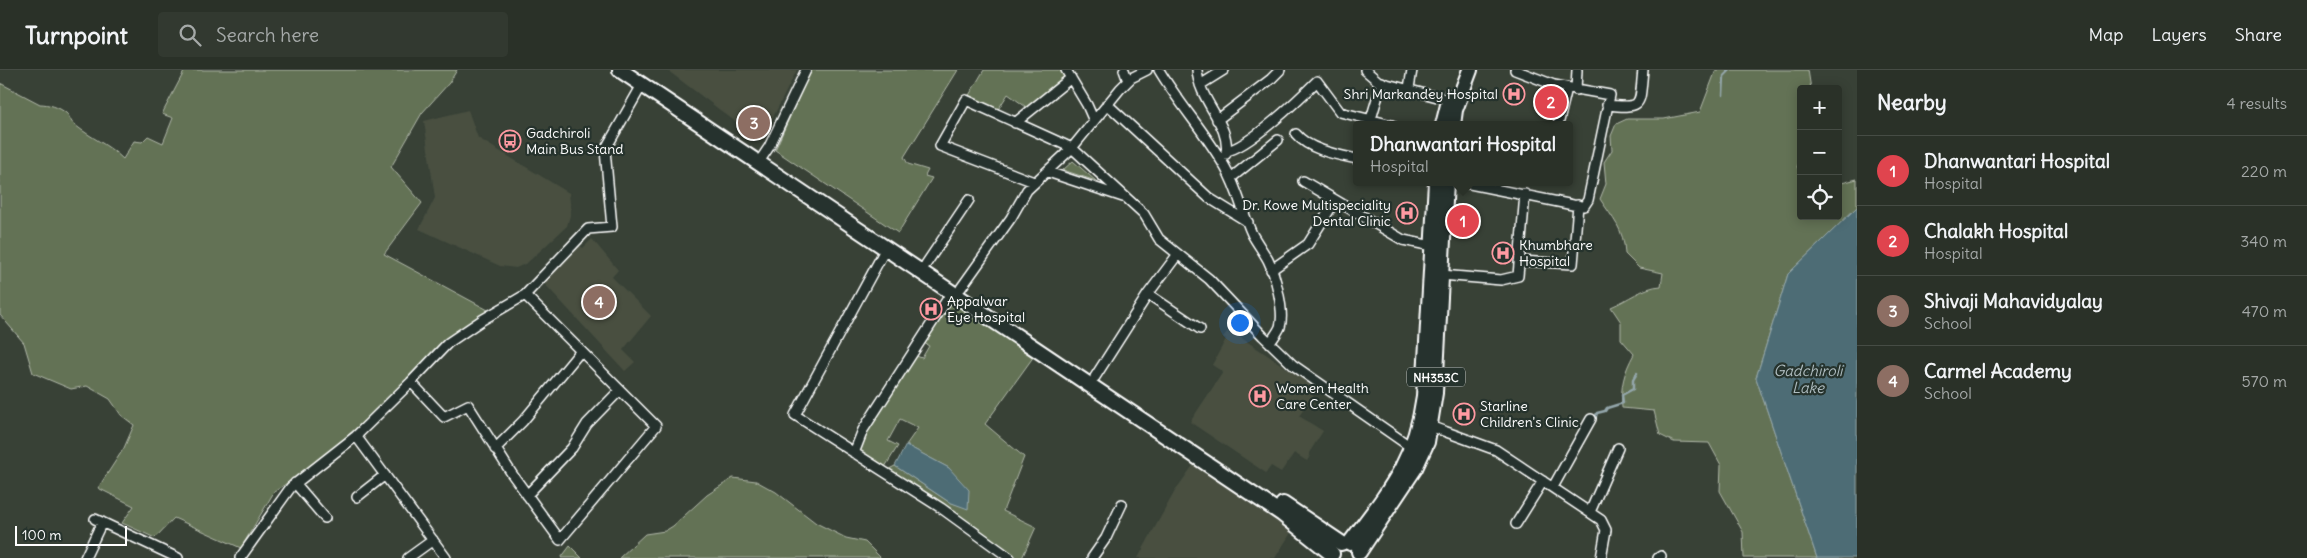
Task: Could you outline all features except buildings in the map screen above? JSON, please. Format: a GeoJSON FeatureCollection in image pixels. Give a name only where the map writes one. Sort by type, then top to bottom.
{"type":"FeatureCollection","features":[{"type":"Feature","properties":{"kind":"highway"},"geometry":{"type":"LineString","coordinates":[[620,70],[926,264],[956,290],[1282,514],[1350,553]]}},
{"type":"Feature","properties":{"kind":"highway"},"geometry":{"type":"LineString","coordinates":[[636,70],[886,248],[1095,376],[1350,553]]}},
{"type":"Feature","properties":{"kind":"highway"},"geometry":{"type":"LineString","coordinates":[[1444,121],[1460,70]]}},
{"type":"Feature","properties":{"kind":"highway"},"geometry":{"type":"LineString","coordinates":[[1454,121],[1455,110],[1470,70]]}},
{"type":"Feature","properties":{"kind":"highway","name":"NH353C"},"geometry":{"type":"LineString","coordinates":[[1417,451],[1424,396],[1436,186]]}},
{"type":"Feature","properties":{"kind":"highway","name":"NH353C"},"geometry":{"type":"LineString","coordinates":[[1350,553],[1417,451],[1427,442],[1436,393],[1446,186]]}},
{"type":"Feature","properties":{"kind":"street"},"geometry":{"type":"LineString","coordinates":[[761,159],[806,70]]}},
{"type":"Feature","properties":{"kind":"street"},"geometry":{"type":"LineString","coordinates":[[1124,70],[1128,81]]}},
{"type":"Feature","properties":{"kind":"street"},"geometry":{"type":"LineString","coordinates":[[854,453],[864,430],[956,290],[1011,218],[1027,190],[1072,148],[1128,81],[1147,70]]}},
{"type":"Feature","properties":{"kind":"street"},"geometry":{"type":"LineString","coordinates":[[1159,70],[1224,164],[1248,222],[1271,270],[1281,316],[1280,326],[1270,343]]}},
{"type":"Feature","properties":{"kind":"street"},"geometry":{"type":"LineString","coordinates":[[1197,70],[1200,85],[1217,120],[1224,129],[1226,151],[1224,164]]}},
{"type":"Feature","properties":{"kind":"street"},"geometry":{"type":"LineString","coordinates":[[1200,85],[1224,70]]}},
{"type":"Feature","properties":{"kind":"street"},"geometry":{"type":"LineString","coordinates":[[1217,120],[1280,70]]}},
{"type":"Feature","properties":{"kind":"street"},"geometry":{"type":"LineString","coordinates":[[1365,70],[1382,82],[1449,100]]}},
{"type":"Feature","properties":{"kind":"street"},"geometry":{"type":"LineString","coordinates":[[1409,88],[1412,70]]}},
{"type":"Feature","properties":{"kind":"street"},"geometry":{"type":"LineString","coordinates":[[1482,186],[1584,206],[1588,200],[1610,95],[1554,85],[1515,70]]}},
{"type":"Feature","properties":{"kind":"street"},"geometry":{"type":"LineString","coordinates":[[1560,121],[1577,70]]}},
{"type":"Feature","properties":{"kind":"street"},"geometry":{"type":"LineString","coordinates":[[1607,105],[1631,107],[1636,104],[1639,100],[1643,70]]}},
{"type":"Feature","properties":{"kind":"street"},"geometry":{"type":"LineString","coordinates":[[1015,123],[1069,74],[1094,120]]}},
{"type":"Feature","properties":{"kind":"street"},"geometry":{"type":"LineString","coordinates":[[1226,151],[1233,150],[1292,106],[1317,82],[1340,112],[1378,121]]}},
{"type":"Feature","properties":{"kind":"street"},"geometry":{"type":"LineString","coordinates":[[1371,119],[1382,82]]}},
{"type":"Feature","properties":{"kind":"street"},"geometry":{"type":"LineString","coordinates":[[240,558],[295,483],[356,436],[448,343],[482,320],[525,296],[588,229],[612,227],[605,150],[642,85]]}},
{"type":"Feature","properties":{"kind":"street"},"geometry":{"type":"LineString","coordinates":[[1034,182],[940,146],[966,100],[1072,148],[1144,214],[1159,239],[1208,279],[1294,365],[1417,451]]}},
{"type":"Feature","properties":{"kind":"street"},"geometry":{"type":"LineString","coordinates":[[1108,104],[1209,198],[1248,222]]}},
{"type":"Feature","properties":{"kind":"street"},"geometry":{"type":"LineString","coordinates":[[1296,134],[1301,140],[1310,145],[1353,158]]}},
{"type":"Feature","properties":{"kind":"street"},"geometry":{"type":"LineString","coordinates":[[1231,178],[1278,140]]}},
{"type":"Feature","properties":{"kind":"street"},"geometry":{"type":"LineString","coordinates":[[1048,172],[1126,198]]}},
{"type":"Feature","properties":{"kind":"street"},"geometry":{"type":"LineString","coordinates":[[1303,181],[1402,240],[1432,246]]}},
{"type":"Feature","properties":{"kind":"street"},"geometry":{"type":"LineString","coordinates":[[1441,275],[1501,280],[1518,276],[1525,194]]}},
{"type":"Feature","properties":{"kind":"street"},"geometry":{"type":"LineString","coordinates":[[926,264],[969,200]]}},
{"type":"Feature","properties":{"kind":"street"},"geometry":{"type":"LineString","coordinates":[[1271,270],[1308,244],[1335,201]]}},
{"type":"Feature","properties":{"kind":"street"},"geometry":{"type":"LineString","coordinates":[[1519,261],[1573,264],[1578,205]]}},
{"type":"Feature","properties":{"kind":"street"},"geometry":{"type":"LineString","coordinates":[[886,248],[795,415],[941,508],[1010,558]]}},
{"type":"Feature","properties":{"kind":"street"},"geometry":{"type":"LineString","coordinates":[[1095,376],[1148,294],[1178,254]]}},
{"type":"Feature","properties":{"kind":"street"},"geometry":{"type":"LineString","coordinates":[[1148,294],[1200,329]]}},
{"type":"Feature","properties":{"kind":"street"},"geometry":{"type":"LineString","coordinates":[[411,382],[444,417],[468,405],[495,449],[560,540],[656,426],[525,296]]}},
{"type":"Feature","properties":{"kind":"street"},"geometry":{"type":"LineString","coordinates":[[495,449],[523,421],[580,352]]}},
{"type":"Feature","properties":{"kind":"street"},"geometry":{"type":"LineString","coordinates":[[527,495],[572,448],[586,424],[620,390]]}},
{"type":"Feature","properties":{"kind":"street"},"geometry":{"type":"LineString","coordinates":[[1553,487],[1591,419]]}},
{"type":"Feature","properties":{"kind":"street"},"geometry":{"type":"LineString","coordinates":[[1430,426],[1496,450],[1601,520],[1606,530],[1601,558]]}},
{"type":"Feature","properties":{"kind":"street"},"geometry":{"type":"LineString","coordinates":[[356,436],[446,558]]}},
{"type":"Feature","properties":{"kind":"street"},"geometry":{"type":"LineString","coordinates":[[1590,512],[1618,448]]}},
{"type":"Feature","properties":{"kind":"street"},"geometry":{"type":"LineString","coordinates":[[357,497],[385,475]]}},
{"type":"Feature","properties":{"kind":"street"},"geometry":{"type":"LineString","coordinates":[[1516,524],[1543,481]]}},
{"type":"Feature","properties":{"kind":"street"},"geometry":{"type":"LineString","coordinates":[[295,483],[325,518]]}},
{"type":"Feature","properties":{"kind":"street"},"geometry":{"type":"LineString","coordinates":[[1092,558],[1106,538],[1122,504]]}},
{"type":"Feature","properties":{"kind":"street"},"geometry":{"type":"LineString","coordinates":[[85,558],[98,521],[173,557]]}},
{"type":"Feature","properties":{"kind":"street"},"geometry":{"type":"LineString","coordinates":[[408,558],[433,540]]}},
{"type":"Feature","properties":{"kind":"shaded area"},"geometry":{"type":"Polygon","coordinates":[[[667,70],[797,70],[761,141],[667,70]]]}},
{"type":"Feature","properties":{"kind":"shaded area"},"geometry":{"type":"Polygon","coordinates":[[[468,110],[478,138],[569,193],[571,212],[567,226],[527,263],[516,268],[500,266],[419,229],[435,198],[424,121],[468,110]]]}},
{"type":"Feature","properties":{"kind":"shaded area"},"geometry":{"type":"Polygon","coordinates":[[[592,239],[618,270],[612,277],[651,316],[623,350],[635,362],[625,371],[543,282],[579,245],[583,248],[592,239]]]}},
{"type":"Feature","properties":{"kind":"shaded area","name":"Women Health Care Center"},"geometry":{"type":"Polygon","coordinates":[[[1228,331],[1231,335],[1234,333],[1318,389],[1299,416],[1323,431],[1309,453],[1310,456],[1307,461],[1294,453],[1281,472],[1271,466],[1266,473],[1190,422],[1223,372],[1212,365],[1226,339],[1223,337],[1228,331]]]}},
{"type":"Feature","properties":{"kind":"shaded area"},"geometry":{"type":"Polygon","coordinates":[[[1196,461],[1294,528],[1275,558],[1138,558],[1175,491],[1196,461]]]}},
{"type":"Feature","properties":{"kind":"green space"},"geometry":{"type":"Polygon","coordinates":[[[185,70],[457,70],[449,83],[422,113],[391,167],[422,203],[384,254],[488,310],[445,341],[404,385],[368,418],[309,468],[274,492],[241,548],[174,518],[155,538],[122,523],[134,506],[98,488],[124,448],[134,425],[121,415],[110,399],[87,386],[71,389],[33,373],[24,343],[0,315],[0,83],[40,104],[53,106],[63,111],[73,124],[123,159],[134,141],[142,142],[148,136],[163,143],[173,118],[162,114],[185,70]]]}},
{"type":"Feature","properties":{"kind":"green space"},"geometry":{"type":"Polygon","coordinates":[[[811,70],[958,70],[904,157],[908,164],[928,170],[925,176],[932,178],[898,233],[775,150],[811,70]]]}},
{"type":"Feature","properties":{"kind":"green space"},"geometry":{"type":"Polygon","coordinates":[[[984,70],[1063,70],[1068,77],[1029,109],[1008,94],[997,111],[968,97],[984,70]]]}},
{"type":"Feature","properties":{"kind":"green space"},"geometry":{"type":"Polygon","coordinates":[[[1716,70],[1808,70],[1810,85],[1797,85],[1797,220],[1842,220],[1842,183],[1857,179],[1857,207],[1788,274],[1756,378],[1817,558],[1744,558],[1743,532],[1720,491],[1721,465],[1709,443],[1674,442],[1660,435],[1654,411],[1622,408],[1624,380],[1634,354],[1621,339],[1621,322],[1611,307],[1642,291],[1661,286],[1663,273],[1639,268],[1625,254],[1620,231],[1600,199],[1606,184],[1604,162],[1612,150],[1611,136],[1616,124],[1627,119],[1664,119],[1700,112],[1716,70]]]}},
{"type":"Feature","properties":{"kind":"green space"},"geometry":{"type":"Polygon","coordinates":[[[1073,161],[1096,181],[1063,170],[1073,161]]]}},
{"type":"Feature","properties":{"kind":"green space"},"geometry":{"type":"Polygon","coordinates":[[[954,296],[1034,356],[985,424],[1024,457],[1003,511],[1036,527],[1022,558],[1016,558],[889,469],[895,466],[949,502],[968,508],[949,468],[906,445],[918,428],[900,419],[888,441],[898,446],[885,467],[859,450],[867,432],[916,356],[922,358],[929,346],[924,343],[954,296]]]}},
{"type":"Feature","properties":{"kind":"green space"},"geometry":{"type":"Polygon","coordinates":[[[733,478],[756,481],[776,492],[816,523],[846,538],[865,542],[881,558],[619,558],[645,534],[665,531],[673,526],[707,495],[733,478]]]}},
{"type":"Feature","properties":{"kind":"green space"},"geometry":{"type":"Polygon","coordinates":[[[570,546],[582,558],[561,558],[570,546]]]}},
{"type":"Feature","properties":{"kind":"water","name":"Gadchiroli Lake"},"geometry":{"type":"Polygon","coordinates":[[[1857,207],[1857,558],[1817,558],[1756,378],[1788,274],[1857,207]]]}},
{"type":"Feature","properties":{"kind":"water"},"geometry":{"type":"Polygon","coordinates":[[[906,445],[949,468],[969,490],[968,509],[949,502],[895,466],[906,445]]]}},
{"type":"Feature","properties":{"kind":"waterway"},"geometry":{"type":"LineString","coordinates":[[1723,95],[1724,76],[1730,70]]}},
{"type":"Feature","properties":{"kind":"waterway"},"geometry":{"type":"LineString","coordinates":[[1595,419],[1597,413],[1623,403],[1622,395],[1633,389],[1633,380],[1637,373]]}},
{"type":"Feature","properties":{"kind":"place","name":"Shri Markandey Hospital"},"geometry":{"type":"Point","coordinates":[1514,94]}},
{"type":"Feature","properties":{"kind":"place","name":"Chalakh Hospital"},"geometry":{"type":"Point","coordinates":[1551,102]}},
{"type":"Feature","properties":{"kind":"place","name":"Shivaji Mahavidyalay"},"geometry":{"type":"Point","coordinates":[754,123]}},
{"type":"Feature","properties":{"kind":"place","name":"Gadchiroli Main Bus Stand"},"geometry":{"type":"Point","coordinates":[510,141]}},
{"type":"Feature","properties":{"kind":"place","name":"Dr. Kowe Multispeciality Dental Clinic"},"geometry":{"type":"Point","coordinates":[1407,213]}},
{"type":"Feature","properties":{"kind":"place","name":"Dhanwantari Hospital"},"geometry":{"type":"Point","coordinates":[1463,221]}},
{"type":"Feature","properties":{"kind":"place","name":"Khumbhare Hospital"},"geometry":{"type":"Point","coordinates":[1503,253]}},
{"type":"Feature","properties":{"kind":"place","name":"Carmel Academy"},"geometry":{"type":"Point","coordinates":[599,302]}},
{"type":"Feature","properties":{"kind":"place","name":"Appalwar Eye Hospital"},"geometry":{"type":"Point","coordinates":[931,309]}},
{"type":"Feature","properties":{"kind":"place","name":"Women Health Care Center"},"geometry":{"type":"Point","coordinates":[1260,396]}},
{"type":"Feature","properties":{"kind":"place","name":"Starline Children's Clinic"},"geometry":{"type":"Point","coordinates":[1464,414]}}]}
